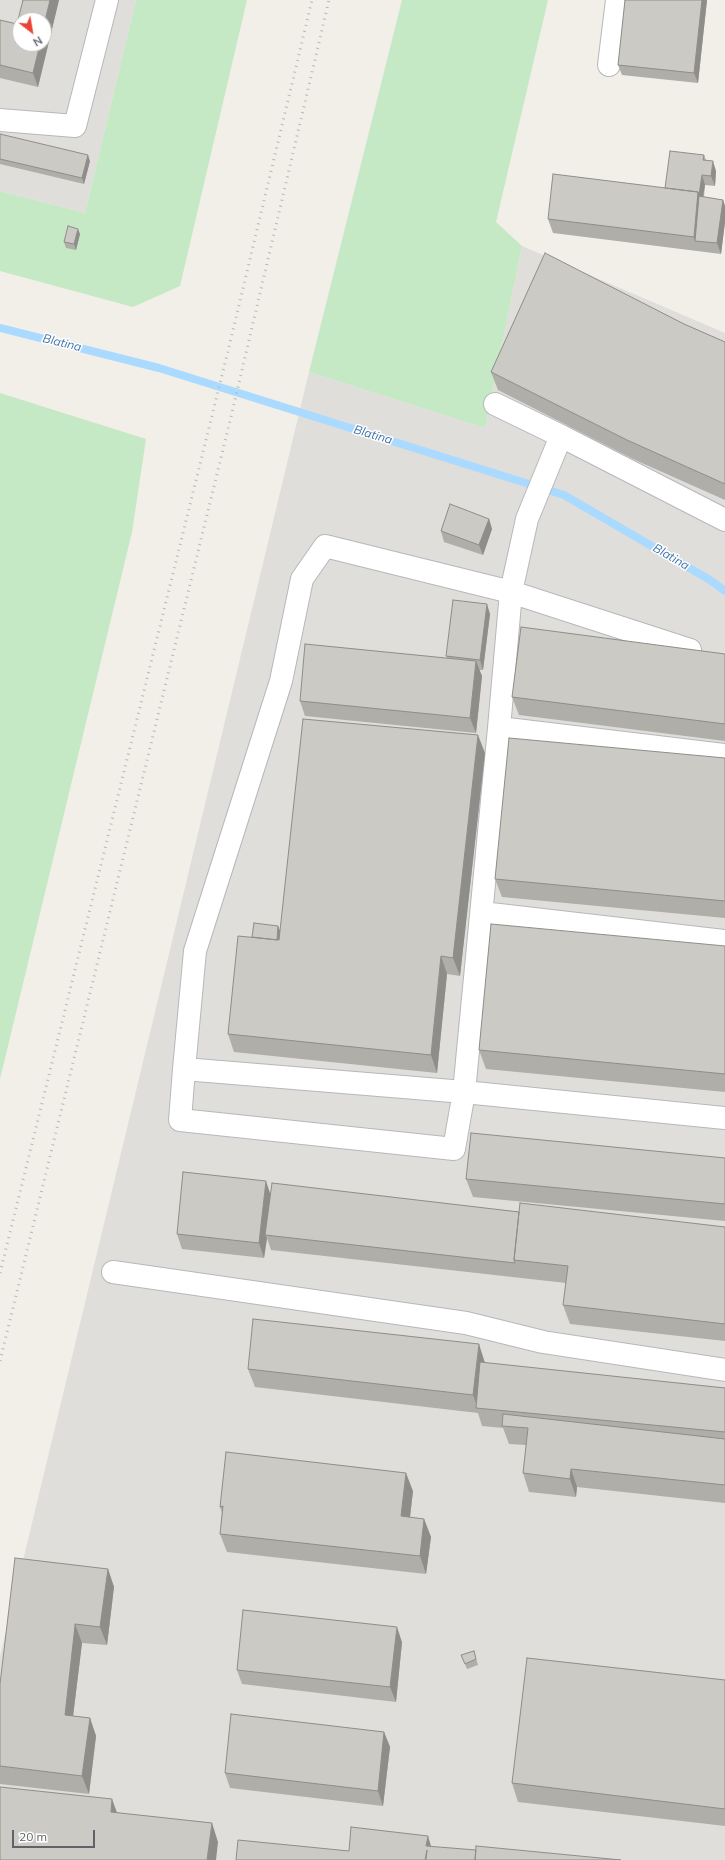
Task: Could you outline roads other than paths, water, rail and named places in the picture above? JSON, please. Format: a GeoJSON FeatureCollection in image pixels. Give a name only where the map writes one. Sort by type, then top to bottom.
{"type":"FeatureCollection","features":[{"type":"Feature","properties":{"kind":"lane"},"geometry":{"type":"LineString","coordinates":[[0,120],[75,126],[107,0]]}},
{"type":"Feature","properties":{"kind":"lane"},"geometry":{"type":"LineString","coordinates":[[609,65],[617,0]]}},
{"type":"Feature","properties":{"kind":"lane"},"geometry":{"type":"LineString","coordinates":[[495,404],[725,520]]}},
{"type":"Feature","properties":{"kind":"lane"},"geometry":{"type":"LineString","coordinates":[[561,436],[527,519],[511,592],[464,1092],[454,1149],[180,1120],[195,951],[281,681],[302,579],[325,546],[511,592],[690,650]]}},
{"type":"Feature","properties":{"kind":"lane"},"geometry":{"type":"LineString","coordinates":[[499,728],[725,755]]}},
{"type":"Feature","properties":{"kind":"lane"},"geometry":{"type":"LineString","coordinates":[[482,913],[725,941]]}},
{"type":"Feature","properties":{"kind":"lane"},"geometry":{"type":"LineString","coordinates":[[184,1069],[464,1092],[725,1118]]}},
{"type":"Feature","properties":{"kind":"lane"},"geometry":{"type":"LineString","coordinates":[[113,1272],[466,1323],[543,1342],[725,1370]]}},
{"type":"Feature","properties":{"kind":"waterway","name":"Blatina"},"geometry":{"type":"LineString","coordinates":[[0,328],[159,368],[564,495],[710,580],[725,591]]}},
{"type":"Feature","properties":{"kind":"railway"},"geometry":{"type":"LineString","coordinates":[[0,1273],[228,351],[312,0]]}},
{"type":"Feature","properties":{"kind":"railway"},"geometry":{"type":"LineString","coordinates":[[0,1361],[230,421],[329,0]]}}]}
